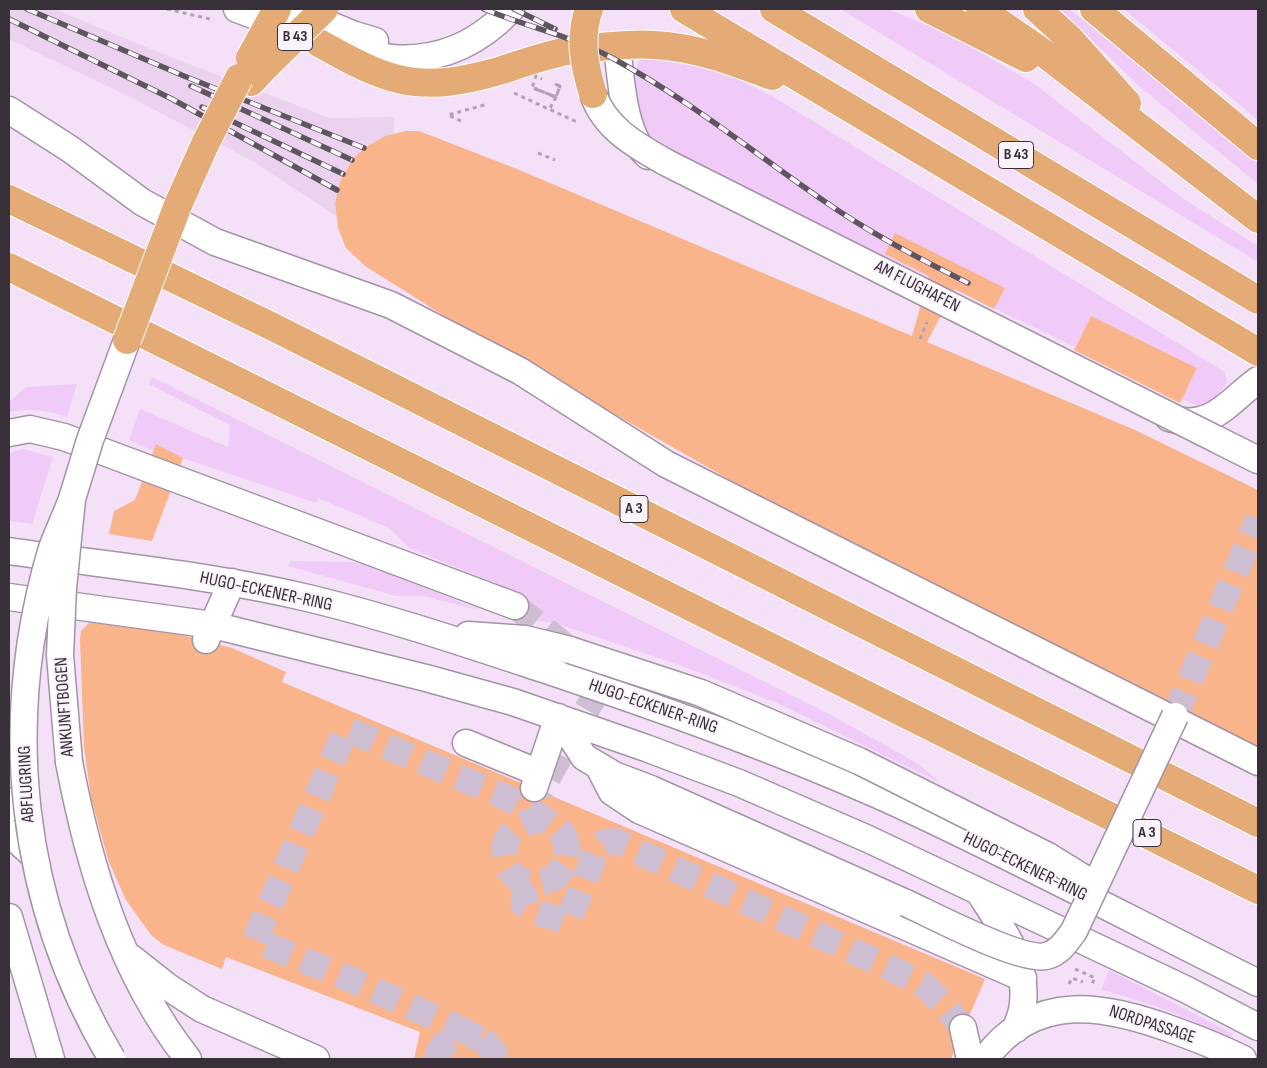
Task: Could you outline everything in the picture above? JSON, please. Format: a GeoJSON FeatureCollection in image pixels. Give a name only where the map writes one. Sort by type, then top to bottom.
{"type":"FeatureCollection","features":[{"type":"Feature","properties":{"kind":"highway","name":"B 43"},"geometry":{"type":"LineString","coordinates":[[252,71],[277,9]]}},
{"type":"Feature","properties":{"kind":"highway","name":"B 43"},"geometry":{"type":"LineString","coordinates":[[127,340],[178,205],[206,142],[225,106],[252,71],[324,9]]}},
{"type":"Feature","properties":{"kind":"highway"},"geometry":{"type":"LineString","coordinates":[[589,9],[584,23],[583,40],[586,73],[593,94]]}},
{"type":"Feature","properties":{"kind":"highway","name":"B 43"},"geometry":{"type":"LineString","coordinates":[[684,9],[1258,352]]}},
{"type":"Feature","properties":{"kind":"highway","name":"B 43"},"geometry":{"type":"LineString","coordinates":[[774,9],[1258,300]]}},
{"type":"Feature","properties":{"kind":"highway"},"geometry":{"type":"LineString","coordinates":[[929,9],[1096,94]]}},
{"type":"Feature","properties":{"kind":"highway"},"geometry":{"type":"LineString","coordinates":[[980,9],[1045,54],[1258,219]]}},
{"type":"Feature","properties":{"kind":"highway"},"geometry":{"type":"LineString","coordinates":[[1038,9],[1069,38],[1177,157]]}},
{"type":"Feature","properties":{"kind":"highway"},"geometry":{"type":"LineString","coordinates":[[1094,9],[1258,146]]}},
{"type":"Feature","properties":{"kind":"highway"},"geometry":{"type":"LineString","coordinates":[[320,43],[356,64],[386,76],[412,83],[439,84],[485,75],[566,52],[654,44],[681,48],[742,65],[832,98]]}},
{"type":"Feature","properties":{"kind":"highway","name":"A 3"},"geometry":{"type":"LineString","coordinates":[[9,199],[273,327],[1258,823]]}},
{"type":"Feature","properties":{"kind":"highway","name":"A 3"},"geometry":{"type":"LineString","coordinates":[[9,266],[1258,890]]}},
{"type":"Feature","properties":{"kind":"street"},"geometry":{"type":"LineString","coordinates":[[237,9],[320,43],[360,54],[394,58],[439,53],[477,39],[496,25],[511,9]]}},
{"type":"Feature","properties":{"kind":"street"},"geometry":{"type":"LineString","coordinates":[[292,9],[352,34],[382,44],[404,45],[432,42],[450,36],[468,28],[492,9]]}},
{"type":"Feature","properties":{"kind":"street"},"geometry":{"type":"LineString","coordinates":[[617,46],[626,108],[635,140],[644,152],[718,196],[929,304],[1164,416],[1182,422],[1207,417],[1222,411],[1258,380]]}},
{"type":"Feature","properties":{"kind":"street","name":"AM FLUGHAFEN"},"geometry":{"type":"LineString","coordinates":[[593,94],[604,117],[618,131],[633,143],[667,163],[1258,460]]}},
{"type":"Feature","properties":{"kind":"street"},"geometry":{"type":"LineString","coordinates":[[9,110],[70,149],[142,202],[214,242],[391,305],[520,371],[666,464],[1258,762]]}},
{"type":"Feature","properties":{"kind":"street","name":"ANKUNFTBOGEN"},"geometry":{"type":"LineString","coordinates":[[127,340],[90,440],[72,499],[62,588],[60,655],[69,762],[81,826],[103,896],[125,954],[156,1014],[188,1059]]}},
{"type":"Feature","properties":{"kind":"street"},"geometry":{"type":"LineString","coordinates":[[9,433],[30,429],[64,437],[515,606]]}},
{"type":"Feature","properties":{"kind":"street","name":"ABFLUGRING"},"geometry":{"type":"LineString","coordinates":[[72,499],[53,547],[35,618],[16,801],[49,918],[68,972],[112,1059]]}},
{"type":"Feature","properties":{"kind":"street","name":"HUGO-ECKENER-RING"},"geometry":{"type":"LineString","coordinates":[[9,551],[232,582],[314,600],[428,632],[630,698],[761,745],[886,799],[978,842],[1258,983]]}},
{"type":"Feature","properties":{"kind":"street"},"geometry":{"type":"LineString","coordinates":[[209,632],[232,582]]}},
{"type":"Feature","properties":{"kind":"street"},"geometry":{"type":"LineString","coordinates":[[9,597],[209,632],[426,678],[513,702],[558,717],[740,783],[868,839],[1185,989],[1258,1027]]}},
{"type":"Feature","properties":{"kind":"street"},"geometry":{"type":"LineString","coordinates":[[428,632],[525,639],[570,650],[701,693],[859,761],[1048,856],[1095,885]]}},
{"type":"Feature","properties":{"kind":"street"},"geometry":{"type":"LineString","coordinates":[[558,717],[584,757],[599,767],[1014,951],[1033,956],[1050,954],[1064,945],[1074,931],[1175,716]]}},
{"type":"Feature","properties":{"kind":"street"},"geometry":{"type":"LineString","coordinates":[[466,742],[536,780],[558,717]]}},
{"type":"Feature","properties":{"kind":"street"},"geometry":{"type":"LineString","coordinates":[[599,767],[612,792],[640,810],[1023,978]]}},
{"type":"Feature","properties":{"kind":"street"},"geometry":{"type":"LineString","coordinates":[[9,833],[32,854]]}},
{"type":"Feature","properties":{"kind":"street"},"geometry":{"type":"LineString","coordinates":[[979,892],[1009,942],[1023,978],[1023,1004],[1016,1029]]}},
{"type":"Feature","properties":{"kind":"street"},"geometry":{"type":"LineString","coordinates":[[9,901],[10,925],[51,1059]]}},
{"type":"Feature","properties":{"kind":"street"},"geometry":{"type":"LineString","coordinates":[[125,954],[168,987],[202,1009],[316,1059]]}},
{"type":"Feature","properties":{"kind":"street","name":"NORDPASSAGE"},"geometry":{"type":"LineString","coordinates":[[985,1059],[1001,1041],[1016,1029],[1050,1011],[1077,1008],[1108,1010],[1158,1024],[1243,1059]]}},
{"type":"Feature","properties":{"kind":"street"},"geometry":{"type":"LineString","coordinates":[[963,1028],[970,1059]]}},
{"type":"Feature","properties":{"kind":"path"},"geometry":{"type":"LineString","coordinates":[[542,79],[536,76],[532,88],[556,97],[560,86],[554,84]]}},
{"type":"Feature","properties":{"kind":"path"},"geometry":{"type":"LineString","coordinates":[[538,90],[556,97],[549,110]]}},
{"type":"Feature","properties":{"kind":"path"},"geometry":{"type":"LineString","coordinates":[[461,121],[448,115],[493,102]]}},
{"type":"Feature","properties":{"kind":"path"},"geometry":{"type":"LineString","coordinates":[[538,153],[555,160]]}},
{"type":"Feature","properties":{"kind":"path"},"geometry":{"type":"LineString","coordinates":[[1070,967],[1095,978],[1091,986],[1072,978]]}},
{"type":"Feature","properties":{"kind":"shaded area"},"geometry":{"type":"Polygon","coordinates":[[[9,9],[55,9],[158,52],[330,118],[394,117],[394,133],[373,142],[352,160],[343,174],[337,190],[336,216],[254,162],[128,96],[9,39],[9,9]]]}},
{"type":"Feature","properties":{"kind":"shaded area"},"geometry":{"type":"Polygon","coordinates":[[[840,9],[888,9],[948,34],[1033,83],[1182,198],[1258,246],[1258,262],[840,9]]]}},
{"type":"Feature","properties":{"kind":"shaded area"},"geometry":{"type":"Polygon","coordinates":[[[1060,9],[1069,9],[1258,160],[1258,184],[1139,86],[1060,9]]]}},
{"type":"Feature","properties":{"kind":"shaded area"},"geometry":{"type":"Polygon","coordinates":[[[1124,9],[1258,9],[1258,120],[1124,9]]]}},
{"type":"Feature","properties":{"kind":"shaded area"},"geometry":{"type":"Polygon","coordinates":[[[667,53],[707,64],[770,95],[1225,372],[1227,383],[1216,397],[1200,407],[1182,399],[1197,368],[1091,316],[1075,347],[645,142],[636,100],[635,78],[637,68],[640,60],[667,53]]]}},
{"type":"Feature","properties":{"kind":"shaded area"},"geometry":{"type":"Polygon","coordinates":[[[152,377],[829,714],[917,763],[941,783],[775,702],[682,666],[555,623],[509,618],[521,594],[409,548],[391,529],[318,498],[316,503],[183,458],[156,444],[153,451],[129,440],[140,409],[228,447],[230,425],[149,384],[152,377]]]}},
{"type":"Feature","properties":{"kind":"shaded area"},"geometry":{"type":"Polygon","coordinates":[[[77,384],[67,417],[38,410],[9,412],[9,402],[26,387],[77,384]]]}},
{"type":"Feature","properties":{"kind":"shaded area"},"geometry":{"type":"Polygon","coordinates":[[[23,449],[53,457],[32,524],[9,521],[9,453],[23,449]]]}},
{"type":"Feature","properties":{"kind":"shaded area"},"geometry":{"type":"Polygon","coordinates":[[[291,561],[353,562],[377,568],[482,611],[423,596],[396,596],[288,566],[291,561]]]}},
{"type":"Feature","properties":{"kind":"shaded area"},"geometry":{"type":"Polygon","coordinates":[[[1109,970],[1233,1034],[1230,1039],[1167,1011],[1101,990],[1109,970]]]}},
{"type":"Feature","properties":{"kind":"building"},"geometry":{"type":"Polygon","coordinates":[[[406,131],[419,131],[517,169],[912,336],[929,276],[885,254],[895,233],[1005,288],[994,309],[955,289],[927,342],[1135,430],[1258,490],[1258,758],[804,522],[465,329],[365,266],[346,248],[338,228],[335,203],[340,182],[352,160],[364,148],[385,136],[406,131]]]}},
{"type":"Feature","properties":{"kind":"building"},"geometry":{"type":"Polygon","coordinates":[[[1091,316],[1197,368],[1180,403],[1074,350],[1091,316]]]}},
{"type":"Feature","properties":{"kind":"building"},"geometry":{"type":"Polygon","coordinates":[[[156,444],[183,458],[152,541],[109,534],[114,511],[135,500],[156,444]]]}},
{"type":"Feature","properties":{"kind":"building"},"geometry":{"type":"Polygon","coordinates":[[[94,618],[132,622],[232,648],[286,672],[282,682],[985,979],[951,1059],[414,1059],[420,1032],[226,957],[222,969],[164,945],[151,935],[126,900],[109,862],[91,798],[84,746],[80,640],[81,631],[94,618]]]}},
{"type":"Feature","properties":{"kind":"tunnel"},"geometry":{"type":"LineString","coordinates":[[1175,716],[1258,519]]}},
{"type":"Feature","properties":{"kind":"tunnel"},"geometry":{"type":"LineString","coordinates":[[515,606],[582,659],[595,674],[594,697],[539,793]]}},
{"type":"Feature","properties":{"kind":"tunnel"},"geometry":{"type":"LineString","coordinates":[[496,1059],[494,1051],[480,1038],[361,984],[255,940],[346,729],[508,798],[541,817],[551,825],[559,831],[560,832],[562,834],[563,835],[565,838],[566,842],[567,847],[568,855],[567,860],[566,864],[564,867],[558,874],[551,879],[544,882],[536,883],[520,880],[508,867],[504,853],[507,840],[514,831],[524,824],[536,821],[548,822],[558,828],[565,839],[566,841],[567,846],[567,848],[567,853],[568,856],[568,858],[555,878],[549,880],[543,882],[537,884],[532,886],[525,893],[524,905],[533,911],[568,922],[597,850],[605,842],[615,841],[922,983],[942,1002],[963,1028]]}},
{"type":"Feature","properties":{"kind":"tunnel"},"geometry":{"type":"LineString","coordinates":[[437,1059],[443,1046],[453,1038],[460,1036],[480,1038]]}},
{"type":"Feature","properties":{"kind":"railway"},"geometry":{"type":"LineString","coordinates":[[27,9],[184,76],[364,148]]}},
{"type":"Feature","properties":{"kind":"railway"},"geometry":{"type":"LineString","coordinates":[[484,9],[582,44],[614,59],[695,109],[859,224],[913,255],[968,283]]}},
{"type":"Feature","properties":{"kind":"railway"},"geometry":{"type":"LineString","coordinates":[[514,9],[555,29]]}},
{"type":"Feature","properties":{"kind":"railway"},"geometry":{"type":"LineString","coordinates":[[9,19],[172,99],[337,190]]}},
{"type":"Feature","properties":{"kind":"railway"},"geometry":{"type":"LineString","coordinates":[[191,86],[352,160]]}},
{"type":"Feature","properties":{"kind":"railway"},"geometry":{"type":"LineString","coordinates":[[202,107],[343,174]]}}]}
